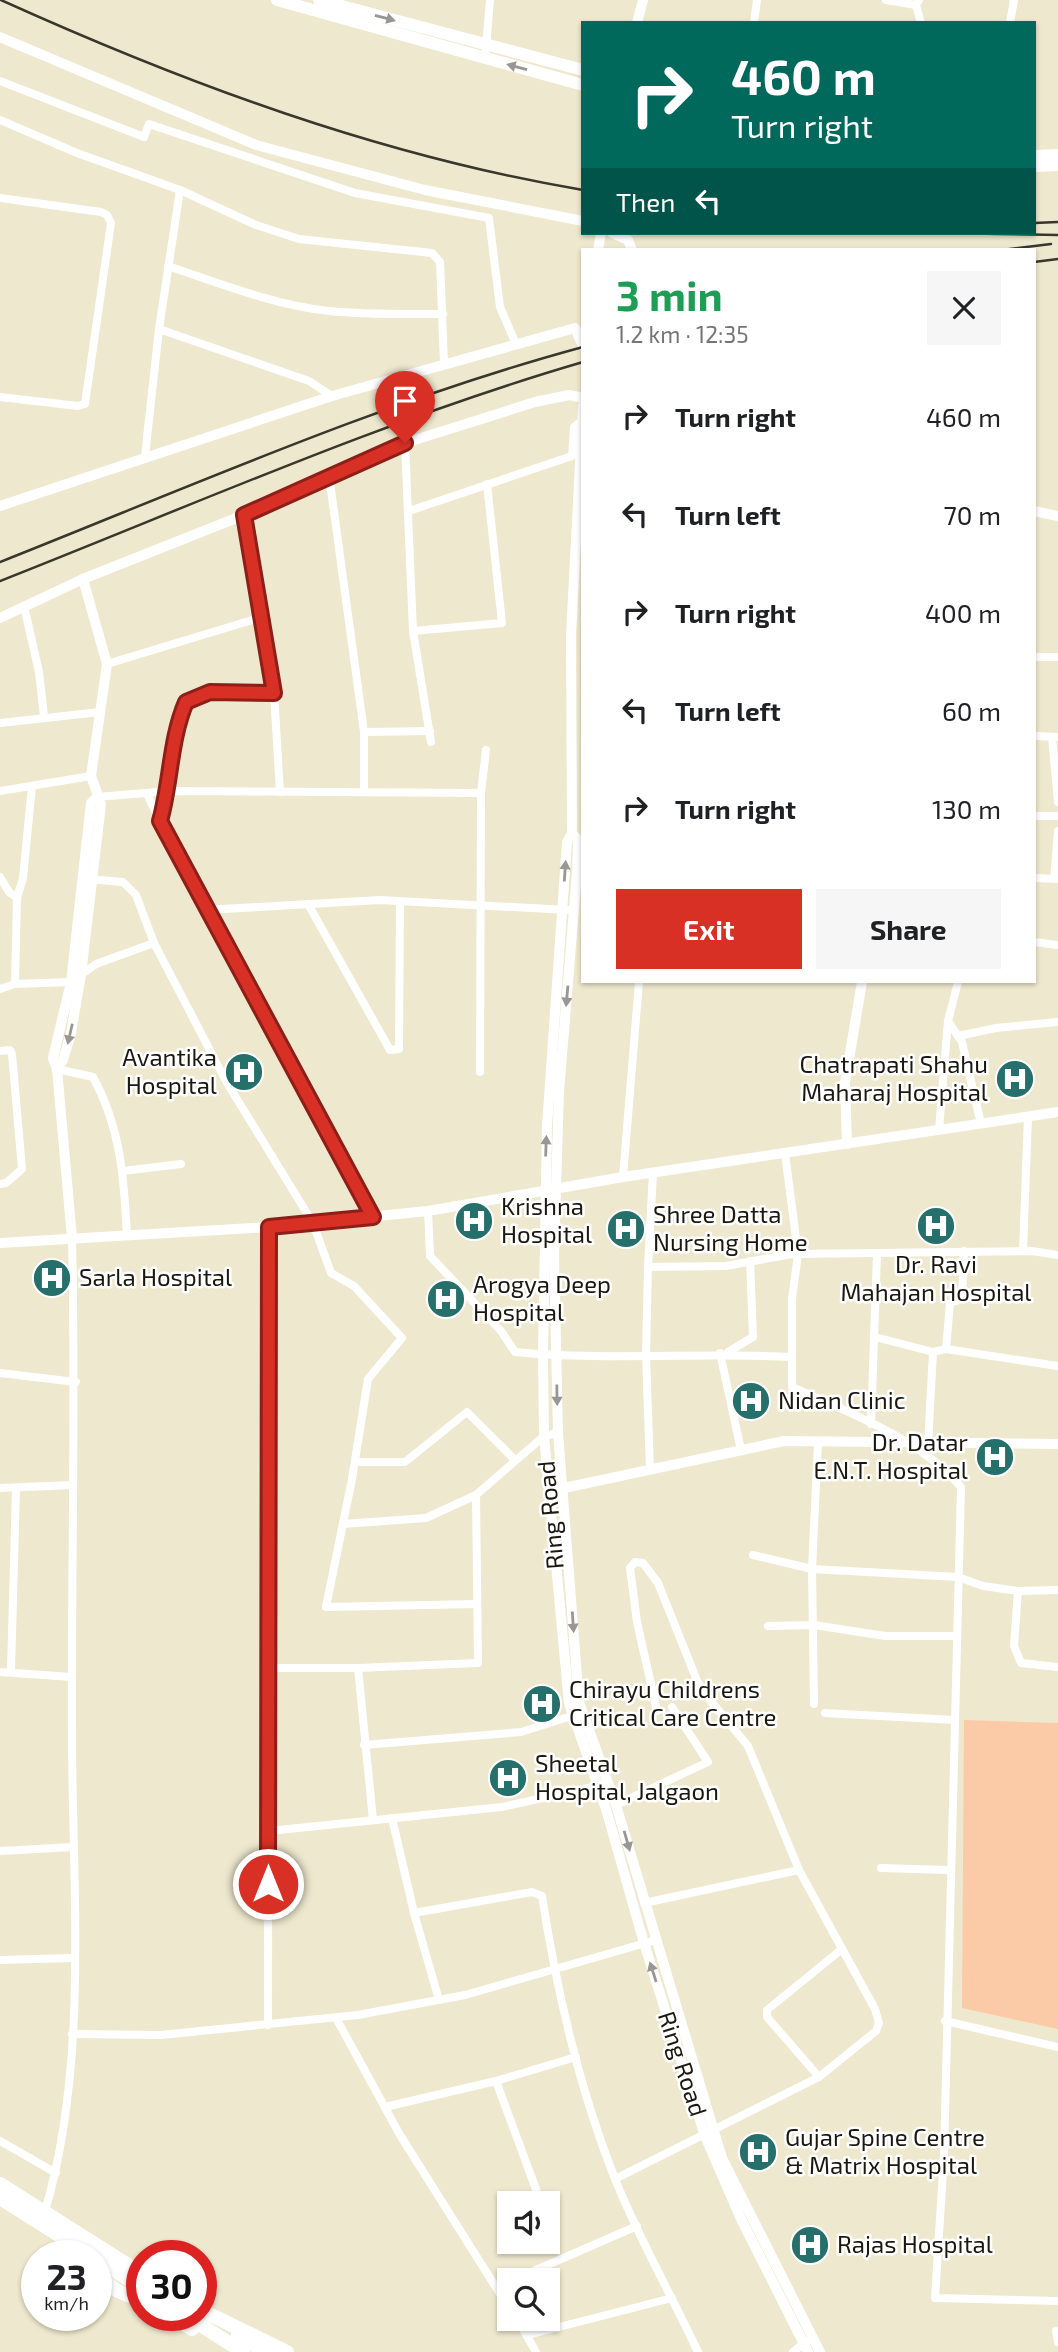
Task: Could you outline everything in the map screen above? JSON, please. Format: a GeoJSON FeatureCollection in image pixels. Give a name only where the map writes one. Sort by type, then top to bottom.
{"type":"FeatureCollection","features":[{"type":"Feature","properties":{"kind":"highway"},"geometry":{"type":"LineString","coordinates":[[0,2184],[126,2264]]}},
{"type":"Feature","properties":{"kind":"highway"},"geometry":{"type":"LineString","coordinates":[[0,2197],[66,2240]]}},
{"type":"Feature","properties":{"kind":"highway"},"geometry":{"type":"LineString","coordinates":[[217,2319],[287,2352]]}},
{"type":"Feature","properties":{"kind":"highway"},"geometry":{"type":"LineString","coordinates":[[217,2321],[265,2352]]}},
{"type":"Feature","properties":{"kind":"highway"},"geometry":{"type":"LineString","coordinates":[[193,2331],[225,2352]]}},
{"type":"Feature","properties":{"kind":"highway"},"geometry":{"type":"LineString","coordinates":[[210,2331],[243,2352]]}},
{"type":"Feature","properties":{"kind":"main road"},"geometry":{"type":"LineString","coordinates":[[277,0],[346,9]]}},
{"type":"Feature","properties":{"kind":"main road"},"geometry":{"type":"LineString","coordinates":[[319,0],[581,84]]}},
{"type":"Feature","properties":{"kind":"main road"},"geometry":{"type":"LineString","coordinates":[[638,21],[643,0]]}},
{"type":"Feature","properties":{"kind":"main road"},"geometry":{"type":"LineString","coordinates":[[486,52],[581,70]]}},
{"type":"Feature","properties":{"kind":"main road"},"geometry":{"type":"LineString","coordinates":[[1036,156],[1058,155]]}},
{"type":"Feature","properties":{"kind":"main road"},"geometry":{"type":"LineString","coordinates":[[1036,166],[1058,165]]}},
{"type":"Feature","properties":{"kind":"main road"},"geometry":{"type":"LineString","coordinates":[[0,506],[332,396],[579,327]]}},
{"type":"Feature","properties":{"kind":"main road","name":"Ring Road"},"geometry":{"type":"LineString","coordinates":[[581,441],[570,635],[577,833],[567,842],[551,1050],[550,1189],[543,1354],[544,1436],[557,1597],[577,1714],[603,1785],[644,1943],[709,2134],[741,2219],[807,2344],[820,2352]]}},
{"type":"Feature","properties":{"kind":"main road"},"geometry":{"type":"LineString","coordinates":[[1036,511],[1058,516]]}},
{"type":"Feature","properties":{"kind":"main road"},"geometry":{"type":"LineString","coordinates":[[577,833],[575,910],[550,1189],[558,1433],[577,1714]]}},
{"type":"Feature","properties":{"kind":"main road"},"geometry":{"type":"LineString","coordinates":[[0,1243],[269,1227],[428,1211],[623,1177],[1058,1112]]}},
{"type":"Feature","properties":{"kind":"main road"},"geometry":{"type":"LineString","coordinates":[[603,1785],[616,1805],[709,2134]]}},
{"type":"Feature","properties":{"kind":"street"},"geometry":{"type":"LineString","coordinates":[[486,52],[489,0]]}},
{"type":"Feature","properties":{"kind":"street"},"geometry":{"type":"LineString","coordinates":[[754,21],[757,0]]}},
{"type":"Feature","properties":{"kind":"street"},"geometry":{"type":"LineString","coordinates":[[886,0],[918,3],[921,21]]}},
{"type":"Feature","properties":{"kind":"street"},"geometry":{"type":"LineString","coordinates":[[1010,21],[1014,0]]}},
{"type":"Feature","properties":{"kind":"street"},"geometry":{"type":"LineString","coordinates":[[0,37],[256,145],[425,190],[581,221]]}},
{"type":"Feature","properties":{"kind":"street"},"geometry":{"type":"LineString","coordinates":[[0,81],[144,137],[149,124],[355,193],[489,218],[499,307],[516,344]]}},
{"type":"Feature","properties":{"kind":"street"},"geometry":{"type":"LineString","coordinates":[[0,120],[77,153],[180,190],[256,225],[299,239],[432,253],[440,262],[444,364]]}},
{"type":"Feature","properties":{"kind":"street"},"geometry":{"type":"LineString","coordinates":[[145,456],[159,329],[180,190]]}},
{"type":"Feature","properties":{"kind":"street"},"geometry":{"type":"LineString","coordinates":[[0,198],[101,212],[107,215],[111,223],[85,404],[78,406],[0,397]]}},
{"type":"Feature","properties":{"kind":"street"},"geometry":{"type":"LineString","coordinates":[[617,235],[628,240],[631,248]]}},
{"type":"Feature","properties":{"kind":"street"},"geometry":{"type":"LineString","coordinates":[[168,267],[256,296],[317,309],[443,314]]}},
{"type":"Feature","properties":{"kind":"street"},"geometry":{"type":"LineString","coordinates":[[159,329],[309,381],[332,396]]}},
{"type":"Feature","properties":{"kind":"street"},"geometry":{"type":"LineString","coordinates":[[0,618],[83,579],[244,515],[328,475],[405,443],[535,402],[569,395],[581,398]]}},
{"type":"Feature","properties":{"kind":"street"},"geometry":{"type":"LineString","coordinates":[[409,511],[572,456],[574,427],[581,422]]}},
{"type":"Feature","properties":{"kind":"street"},"geometry":{"type":"LineString","coordinates":[[405,443],[412,631],[431,742]]}},
{"type":"Feature","properties":{"kind":"street"},"geometry":{"type":"LineString","coordinates":[[328,475],[364,732],[364,791]]}},
{"type":"Feature","properties":{"kind":"street"},"geometry":{"type":"LineString","coordinates":[[412,631],[502,623],[487,484]]}},
{"type":"Feature","properties":{"kind":"street"},"geometry":{"type":"LineString","coordinates":[[244,515],[274,693],[280,792]]}},
{"type":"Feature","properties":{"kind":"street"},"geometry":{"type":"LineString","coordinates":[[83,579],[107,664],[92,776],[97,797]]}},
{"type":"Feature","properties":{"kind":"street"},"geometry":{"type":"LineString","coordinates":[[24,606],[39,672],[44,716]]}},
{"type":"Feature","properties":{"kind":"street"},"geometry":{"type":"LineString","coordinates":[[107,664],[262,617]]}},
{"type":"Feature","properties":{"kind":"street"},"geometry":{"type":"LineString","coordinates":[[1036,657],[1058,657]]}},
{"type":"Feature","properties":{"kind":"street"},"geometry":{"type":"LineString","coordinates":[[160,821],[169,791],[179,718],[186,702],[210,692],[274,693]]}},
{"type":"Feature","properties":{"kind":"street"},"geometry":{"type":"LineString","coordinates":[[0,723],[44,716],[100,712]]}},
{"type":"Feature","properties":{"kind":"street"},"geometry":{"type":"LineString","coordinates":[[364,732],[429,730]]}},
{"type":"Feature","properties":{"kind":"street"},"geometry":{"type":"LineString","coordinates":[[1036,736],[1055,737],[1058,802]]}},
{"type":"Feature","properties":{"kind":"street"},"geometry":{"type":"LineString","coordinates":[[480,1072],[481,793],[486,750]]}},
{"type":"Feature","properties":{"kind":"street"},"geometry":{"type":"LineString","coordinates":[[0,791],[92,776]]}},
{"type":"Feature","properties":{"kind":"street"},"geometry":{"type":"LineString","coordinates":[[15,984],[17,898],[23,878],[32,786]]}},
{"type":"Feature","properties":{"kind":"street"},"geometry":{"type":"LineString","coordinates":[[57,1069],[63,1060],[71,1033],[81,975],[91,803],[97,797],[169,791],[481,793]]}},
{"type":"Feature","properties":{"kind":"street"},"geometry":{"type":"LineString","coordinates":[[147,794],[206,910],[373,1217]]}},
{"type":"Feature","properties":{"kind":"street"},"geometry":{"type":"LineString","coordinates":[[1036,816],[1058,816]]}},
{"type":"Feature","properties":{"kind":"street"},"geometry":{"type":"LineString","coordinates":[[1036,878],[1056,879],[1058,831]]}},
{"type":"Feature","properties":{"kind":"street"},"geometry":{"type":"LineString","coordinates":[[0,877],[9,892],[17,898]]}},
{"type":"Feature","properties":{"kind":"street"},"geometry":{"type":"LineString","coordinates":[[87,879],[123,883],[136,895],[154,943],[227,1083],[313,1223],[331,1273],[354,1286],[402,1338],[368,1379],[355,1462],[326,1606],[477,1604]]}},
{"type":"Feature","properties":{"kind":"street"},"geometry":{"type":"LineString","coordinates":[[45,2211],[56,2173],[72,2073],[73,1958],[73,1485],[76,1382],[72,1238],[57,1069],[53,1058],[71,982],[87,879]]}},
{"type":"Feature","properties":{"kind":"street"},"geometry":{"type":"LineString","coordinates":[[206,910],[400,901],[575,910]]}},
{"type":"Feature","properties":{"kind":"street"},"geometry":{"type":"LineString","coordinates":[[308,904],[390,1050],[398,1049],[400,901]]}},
{"type":"Feature","properties":{"kind":"street"},"geometry":{"type":"LineString","coordinates":[[1036,942],[1058,945]]}},
{"type":"Feature","properties":{"kind":"street"},"geometry":{"type":"LineString","coordinates":[[0,989],[15,984],[71,982],[96,964],[154,943]]}},
{"type":"Feature","properties":{"kind":"street"},"geometry":{"type":"LineString","coordinates":[[623,1177],[639,983]]}},
{"type":"Feature","properties":{"kind":"street"},"geometry":{"type":"LineString","coordinates":[[847,1144],[845,1083],[862,983]]}},
{"type":"Feature","properties":{"kind":"street"},"geometry":{"type":"LineString","coordinates":[[939,1130],[948,1021],[958,983]]}},
{"type":"Feature","properties":{"kind":"street"},"geometry":{"type":"LineString","coordinates":[[948,1021],[958,1036],[973,1080],[981,1124]]}},
{"type":"Feature","properties":{"kind":"street"},"geometry":{"type":"LineString","coordinates":[[958,1036],[996,1028],[1058,1022]]}},
{"type":"Feature","properties":{"kind":"street"},"geometry":{"type":"LineString","coordinates":[[0,1051],[10,1049],[12,1054],[22,1169],[6,1183],[0,1184]]}},
{"type":"Feature","properties":{"kind":"street"},"geometry":{"type":"LineString","coordinates":[[57,1069],[93,1077],[109,1106],[123,1171],[127,1235]]}},
{"type":"Feature","properties":{"kind":"street"},"geometry":{"type":"LineString","coordinates":[[1023,1251],[1028,1117]]}},
{"type":"Feature","properties":{"kind":"street"},"geometry":{"type":"LineString","coordinates":[[785,1153],[798,1254],[792,1299],[792,1387],[908,1444],[946,1469],[961,1487],[945,2021],[944,2155],[934,2298],[1058,2301]]}},
{"type":"Feature","properties":{"kind":"street"},"geometry":{"type":"LineString","coordinates":[[123,1171],[181,1164]]}},
{"type":"Feature","properties":{"kind":"street"},"geometry":{"type":"LineString","coordinates":[[650,1470],[646,1355],[653,1173]]}},
{"type":"Feature","properties":{"kind":"street"},"geometry":{"type":"LineString","coordinates":[[428,1211],[430,1256],[501,1331],[515,1352],[556,1355],[723,1353],[792,1357]]}},
{"type":"Feature","properties":{"kind":"street"},"geometry":{"type":"LineString","coordinates":[[268,2025],[269,1227]]}},
{"type":"Feature","properties":{"kind":"street"},"geometry":{"type":"LineString","coordinates":[[946,1349],[950,1303],[962,1299],[964,1251]]}},
{"type":"Feature","properties":{"kind":"street"},"geometry":{"type":"LineString","coordinates":[[648,1267],[726,1266],[798,1254],[1023,1251],[1058,1255]]}},
{"type":"Feature","properties":{"kind":"street"},"geometry":{"type":"LineString","coordinates":[[871,1424],[877,1254]]}},
{"type":"Feature","properties":{"kind":"street"},"geometry":{"type":"LineString","coordinates":[[723,1353],[753,1337],[750,1261]]}},
{"type":"Feature","properties":{"kind":"street"},"geometry":{"type":"LineString","coordinates":[[875,1337],[933,1352],[946,1349],[1058,1366]]}},
{"type":"Feature","properties":{"kind":"street"},"geometry":{"type":"LineString","coordinates":[[928,1444],[933,1352]]}},
{"type":"Feature","properties":{"kind":"street"},"geometry":{"type":"LineString","coordinates":[[723,1353],[741,1450]]}},
{"type":"Feature","properties":{"kind":"street"},"geometry":{"type":"LineString","coordinates":[[0,1373],[76,1382]]}},
{"type":"Feature","properties":{"kind":"street"},"geometry":{"type":"LineString","coordinates":[[355,1462],[405,1462],[467,1412],[515,1460]]}},
{"type":"Feature","properties":{"kind":"street"},"geometry":{"type":"LineString","coordinates":[[343,1524],[426,1518],[476,1495],[544,1436],[558,1433]]}},
{"type":"Feature","properties":{"kind":"street"},"geometry":{"type":"LineString","coordinates":[[550,1491],[784,1441],[1058,1444]]}},
{"type":"Feature","properties":{"kind":"street"},"geometry":{"type":"LineString","coordinates":[[814,1704],[812,1569],[818,1442]]}},
{"type":"Feature","properties":{"kind":"street"},"geometry":{"type":"LineString","coordinates":[[0,1488],[73,1485]]}},
{"type":"Feature","properties":{"kind":"street"},"geometry":{"type":"LineString","coordinates":[[11,1671],[16,1489]]}},
{"type":"Feature","properties":{"kind":"street"},"geometry":{"type":"LineString","coordinates":[[269,1668],[358,1668],[478,1663],[476,1495]]}},
{"type":"Feature","properties":{"kind":"street"},"geometry":{"type":"LineString","coordinates":[[753,1555],[812,1569],[958,1577],[983,1586],[1018,1591],[1058,1590]]}},
{"type":"Feature","properties":{"kind":"street"},"geometry":{"type":"LineString","coordinates":[[615,2179],[819,2077],[876,2031],[879,2022],[799,1870],[748,1746],[699,1688],[658,1583],[643,1563],[635,1562],[630,1568],[637,1622],[657,1711]]}},
{"type":"Feature","properties":{"kind":"street"},"geometry":{"type":"LineString","coordinates":[[1018,1591],[1014,1646],[1021,1663],[1058,1667]]}},
{"type":"Feature","properties":{"kind":"street"},"geometry":{"type":"LineString","coordinates":[[768,1626],[814,1625],[885,1636],[956,1636]]}},
{"type":"Feature","properties":{"kind":"street"},"geometry":{"type":"LineString","coordinates":[[358,1668],[373,1820]]}},
{"type":"Feature","properties":{"kind":"street"},"geometry":{"type":"LineString","coordinates":[[0,1672],[72,1677]]}},
{"type":"Feature","properties":{"kind":"street"},"geometry":{"type":"LineString","coordinates":[[616,1805],[708,1762],[673,1707]]}},
{"type":"Feature","properties":{"kind":"street"},"geometry":{"type":"LineString","coordinates":[[825,1713],[954,1720]]}},
{"type":"Feature","properties":{"kind":"street"},"geometry":{"type":"LineString","coordinates":[[364,1745],[521,1732],[577,1714]]}},
{"type":"Feature","properties":{"kind":"street"},"geometry":{"type":"LineString","coordinates":[[269,1831],[502,1807],[603,1785]]}},
{"type":"Feature","properties":{"kind":"street"},"geometry":{"type":"LineString","coordinates":[[392,1818],[414,1913],[439,2000]]}},
{"type":"Feature","properties":{"kind":"street"},"geometry":{"type":"LineString","coordinates":[[0,1851],[73,1847]]}},
{"type":"Feature","properties":{"kind":"street"},"geometry":{"type":"LineString","coordinates":[[881,1868],[950,1870]]}},
{"type":"Feature","properties":{"kind":"street"},"geometry":{"type":"LineString","coordinates":[[645,1903],[799,1870]]}},
{"type":"Feature","properties":{"kind":"street"},"geometry":{"type":"LineString","coordinates":[[414,1913],[538,1892],[542,1896],[553,1970],[576,2057],[615,2179],[698,2352]]}},
{"type":"Feature","properties":{"kind":"street"},"geometry":{"type":"LineString","coordinates":[[72,2034],[161,2035],[335,2018],[439,2000],[656,1940]]}},
{"type":"Feature","properties":{"kind":"street"},"geometry":{"type":"LineString","coordinates":[[819,2077],[767,2017],[767,2010],[842,1949]]}},
{"type":"Feature","properties":{"kind":"street"},"geometry":{"type":"LineString","coordinates":[[0,1960],[73,1958]]}},
{"type":"Feature","properties":{"kind":"street"},"geometry":{"type":"LineString","coordinates":[[335,2018],[385,2108],[496,2288]]}},
{"type":"Feature","properties":{"kind":"street"},"geometry":{"type":"LineString","coordinates":[[945,2021],[1058,2047]]}},
{"type":"Feature","properties":{"kind":"street"},"geometry":{"type":"LineString","coordinates":[[385,2108],[496,2081],[576,2057]]}},
{"type":"Feature","properties":{"kind":"street"},"geometry":{"type":"LineString","coordinates":[[496,2081],[537,2191]]}},
{"type":"Feature","properties":{"kind":"street"},"geometry":{"type":"LineString","coordinates":[[0,2141],[56,2173]]}},
{"type":"Feature","properties":{"kind":"street"},"geometry":{"type":"LineString","coordinates":[[540,2268],[637,2225]]}},
{"type":"Feature","properties":{"kind":"street"},"geometry":{"type":"LineString","coordinates":[[528,2335],[672,2298]]}},
{"type":"Feature","properties":{"kind":"street"},"geometry":{"type":"LineString","coordinates":[[525,2331],[536,2352]]}},
{"type":"Feature","properties":{"kind":"street"},"geometry":{"type":"LineString","coordinates":[[1056,2331],[1058,2342]]}},
{"type":"Feature","properties":{"kind":"street"},"geometry":{"type":"LineString","coordinates":[[793,2352],[807,2344]]}},
{"type":"Feature","properties":{"kind":"shaded area"},"geometry":{"type":"Polygon","coordinates":[[[964,1720],[1058,1723],[1058,2029],[962,2008],[964,1720]]]}},
{"type":"Feature","properties":{"kind":"railway"},"geometry":{"type":"LineString","coordinates":[[1,0],[142,60],[286,114],[433,158],[581,190]]}},
{"type":"Feature","properties":{"kind":"railway"},"geometry":{"type":"LineString","coordinates":[[1036,223],[1058,222]]}},
{"type":"Feature","properties":{"kind":"railway"},"geometry":{"type":"LineString","coordinates":[[1036,235],[1058,235]]}},
{"type":"Feature","properties":{"kind":"railway"},"geometry":{"type":"LineString","coordinates":[[1018,248],[1051,244]]}},
{"type":"Feature","properties":{"kind":"railway"},"geometry":{"type":"LineString","coordinates":[[1036,262],[1058,259]]}},
{"type":"Feature","properties":{"kind":"railway"},"geometry":{"type":"LineString","coordinates":[[0,562],[361,419],[508,369],[581,348]]}},
{"type":"Feature","properties":{"kind":"railway"},"geometry":{"type":"LineString","coordinates":[[0,581],[362,437],[581,363]]}},
{"type":"Feature","properties":{"kind":"place","name":"Avantika Hospital"},"geometry":{"type":"Point","coordinates":[244,1072]}},
{"type":"Feature","properties":{"kind":"place","name":"Chatrapati Shahu Maharaj Hospital"},"geometry":{"type":"Point","coordinates":[1015,1079]}},
{"type":"Feature","properties":{"kind":"place","name":"Krishna Hospital"},"geometry":{"type":"Point","coordinates":[474,1221]}},
{"type":"Feature","properties":{"kind":"place","name":"Dr. Ravi Mahajan Hospital"},"geometry":{"type":"Point","coordinates":[936,1226]}},
{"type":"Feature","properties":{"kind":"place","name":"Shree Datta Nursing Home"},"geometry":{"type":"Point","coordinates":[626,1229]}},
{"type":"Feature","properties":{"kind":"place","name":"Sarla Hospital"},"geometry":{"type":"Point","coordinates":[52,1278]}},
{"type":"Feature","properties":{"kind":"place","name":"Arogya Deep Hospital"},"geometry":{"type":"Point","coordinates":[446,1299]}},
{"type":"Feature","properties":{"kind":"place","name":"Nidan Clinic"},"geometry":{"type":"Point","coordinates":[751,1401]}},
{"type":"Feature","properties":{"kind":"place","name":"Dr. Datar E.N.T. Hospital"},"geometry":{"type":"Point","coordinates":[995,1457]}},
{"type":"Feature","properties":{"kind":"place","name":"Chirayu Childrens Critical Care Centre"},"geometry":{"type":"Point","coordinates":[542,1704]}},
{"type":"Feature","properties":{"kind":"place","name":"Sheetal Hospital, Jalgaon"},"geometry":{"type":"Point","coordinates":[508,1778]}},
{"type":"Feature","properties":{"kind":"place","name":"Gujar Spine Centre & Matrix Hospital"},"geometry":{"type":"Point","coordinates":[758,2152]}},
{"type":"Feature","properties":{"kind":"place","name":"Rajas Hospital"},"geometry":{"type":"Point","coordinates":[810,2245]}},
{"type":"Feature","properties":{"kind":"route"},"geometry":{"type":"LineString","coordinates":[[268,1884],[269,1227],[373,1217],[160,821],[169,791],[179,718],[186,702],[194,696],[210,692],[274,693],[244,515],[328,475],[405,443]]}}]}
